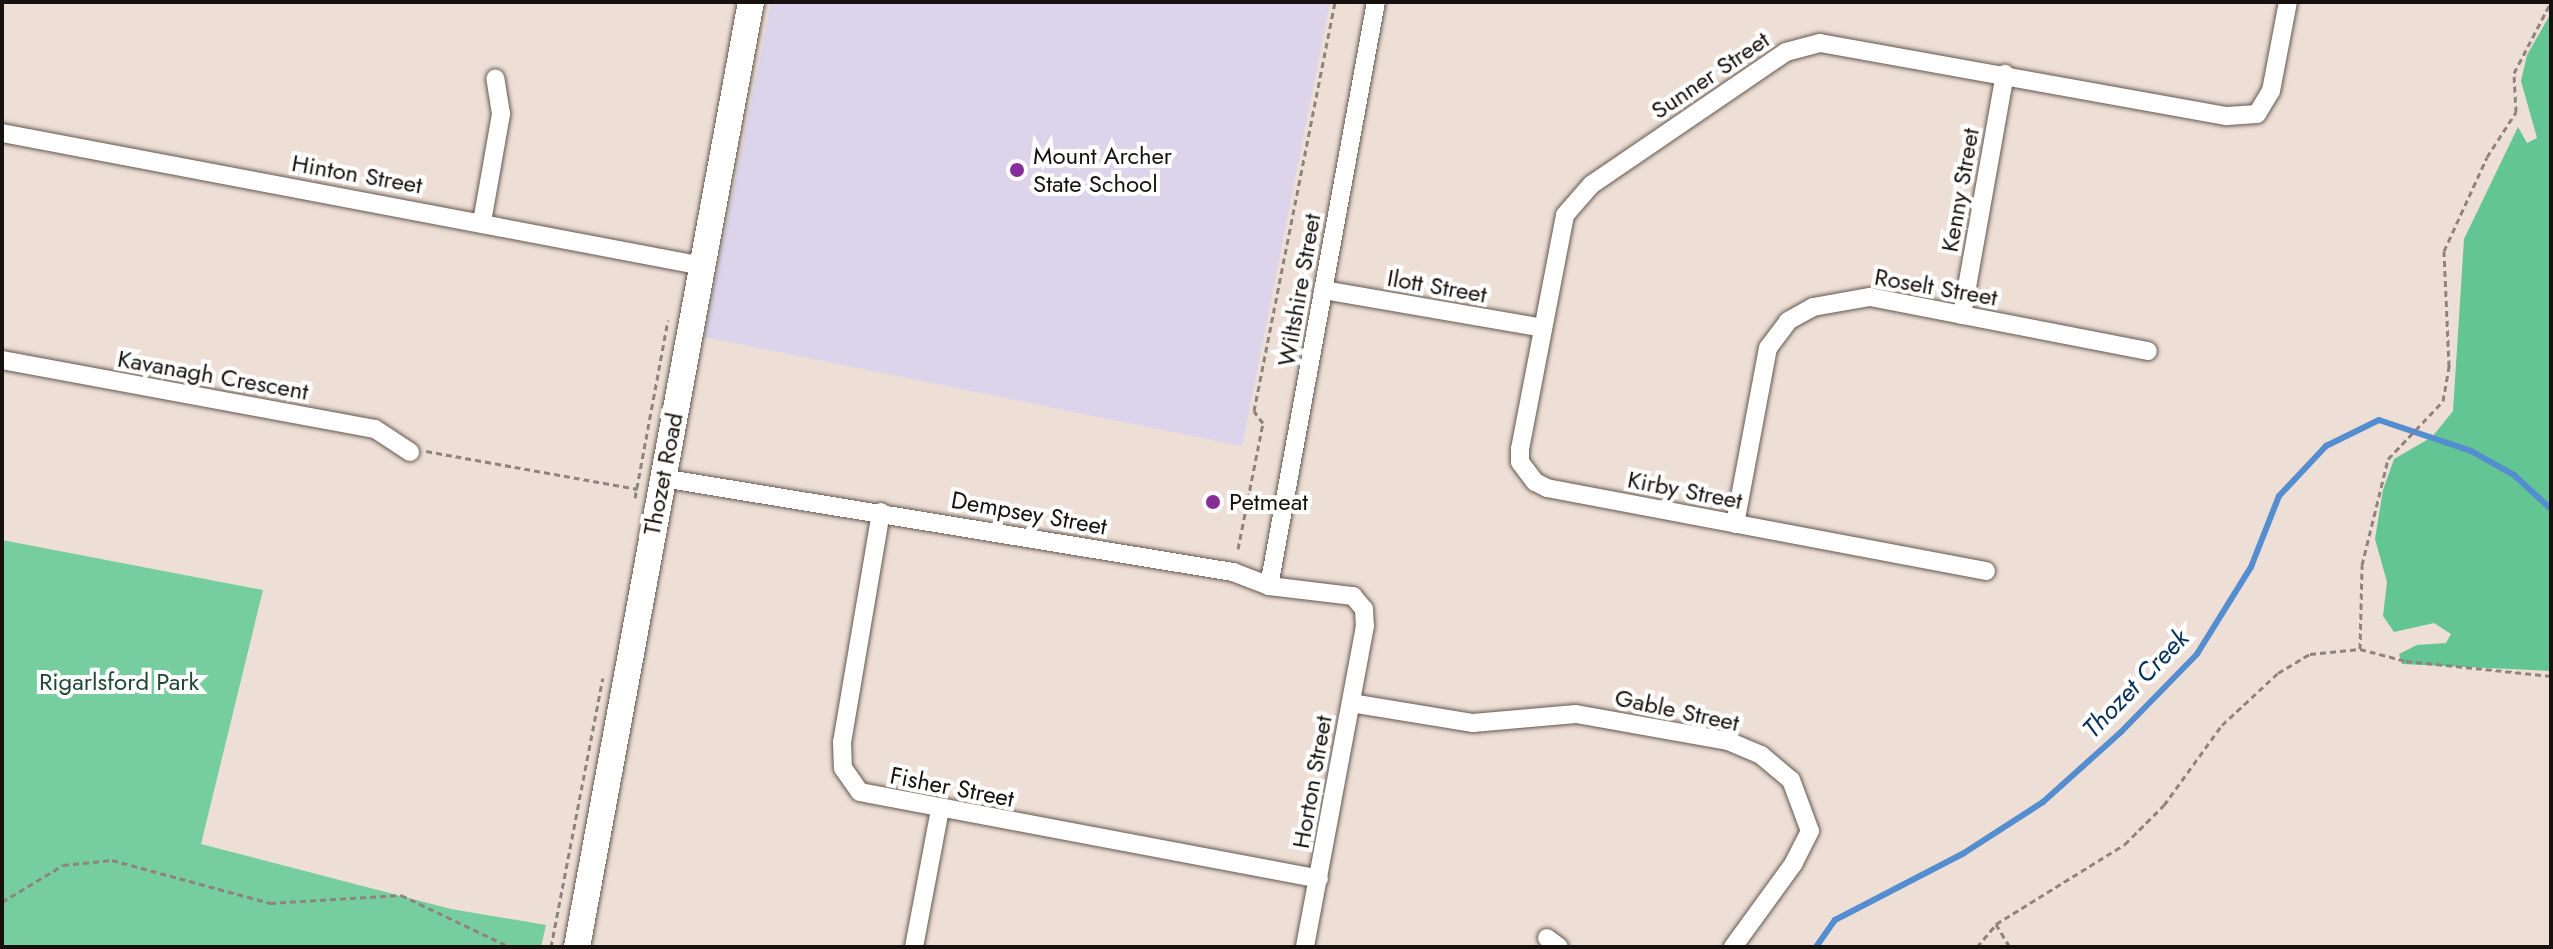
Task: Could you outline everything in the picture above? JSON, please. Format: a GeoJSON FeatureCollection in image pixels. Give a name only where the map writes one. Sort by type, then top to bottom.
{"type":"FeatureCollection","features":[{"type":"Feature","properties":{"kind":"street","name":"Thozet Road"},"geometry":{"type":"LineString","coordinates":[[577,947],[751,2]]}},
{"type":"Feature","properties":{"kind":"street","name":"Wiltshire Street"},"geometry":{"type":"LineString","coordinates":[[1269,586],[1376,2]]}},
{"type":"Feature","properties":{"kind":"street","name":"Sunner Street"},"geometry":{"type":"LineString","coordinates":[[1543,328],[1560,231],[1576,198],[1786,52],[1820,43],[1839,44],[2227,116],[2257,114],[2271,91],[2288,2]]}},
{"type":"Feature","properties":{"kind":"street","name":"Kenny Street"},"geometry":{"type":"LineString","coordinates":[[1962,315],[2005,74]]}},
{"type":"Feature","properties":{"kind":"street"},"geometry":{"type":"LineString","coordinates":[[482,222],[501,114],[495,78]]}},
{"type":"Feature","properties":{"kind":"street","name":"Hinton Street"},"geometry":{"type":"LineString","coordinates":[[2,133],[703,266]]}},
{"type":"Feature","properties":{"kind":"street","name":"Ilott Street"},"geometry":{"type":"LineString","coordinates":[[1323,290],[1543,328]]}},
{"type":"Feature","properties":{"kind":"street","name":"Roselt Street"},"geometry":{"type":"LineString","coordinates":[[1735,524],[1762,364],[1788,321],[1813,307],[1849,297],[2148,351]]}},
{"type":"Feature","properties":{"kind":"street","name":"Kirby Street"},"geometry":{"type":"LineString","coordinates":[[1543,328],[1520,449],[1520,462],[1535,482],[1547,488],[1986,571]]}},
{"type":"Feature","properties":{"kind":"street","name":"Kavanagh Crescent"},"geometry":{"type":"LineString","coordinates":[[2,360],[375,429],[410,452]]}},
{"type":"Feature","properties":{"kind":"street","name":"Dempsey Street"},"geometry":{"type":"LineString","coordinates":[[661,485],[881,512],[1233,572],[1269,586],[1353,596],[1364,609],[1365,626]]}},
{"type":"Feature","properties":{"kind":"street","name":"Fisher Street"},"geometry":{"type":"LineString","coordinates":[[881,512],[842,742],[843,768],[860,792],[940,810],[1319,879]]}},
{"type":"Feature","properties":{"kind":"street","name":"Horton Street"},"geometry":{"type":"LineString","coordinates":[[1305,947],[1365,626]]}},
{"type":"Feature","properties":{"kind":"street","name":"Gable Street"},"geometry":{"type":"LineString","coordinates":[[1351,703],[1473,723],[1576,714],[1728,741],[1761,755],[1791,780],[1810,831],[1794,863],[1733,947]]}},
{"type":"Feature","properties":{"kind":"street"},"geometry":{"type":"LineString","coordinates":[[914,947],[940,810]]}},
{"type":"Feature","properties":{"kind":"path"},"geometry":{"type":"LineString","coordinates":[[1238,549],[1263,423],[1254,411],[1335,2]]}},
{"type":"Feature","properties":{"kind":"path"},"geometry":{"type":"LineString","coordinates":[[2360,649],[2362,565],[2388,459],[2443,401],[2449,366],[2444,251],[2487,157],[2516,112],[2514,73],[2551,2]]}},
{"type":"Feature","properties":{"kind":"path"},"geometry":{"type":"LineString","coordinates":[[410,452],[435,450],[661,485]]}},
{"type":"Feature","properties":{"kind":"path"},"geometry":{"type":"LineString","coordinates":[[1977,947],[1996,924],[2125,844],[2164,805],[2222,725],[2278,673],[2310,654],[2360,649],[2406,661],[2551,676]]}},
{"type":"Feature","properties":{"kind":"path"},"geometry":{"type":"LineString","coordinates":[[2,902],[63,865],[112,860],[270,903],[401,895],[510,947]]}},
{"type":"Feature","properties":{"kind":"path"},"geometry":{"type":"LineString","coordinates":[[1996,924],[2010,947]]}},
{"type":"Feature","properties":{"kind":"shaded area","name":"Mount Archer State School"},"geometry":{"type":"Polygon","coordinates":[[[771,2],[1330,2],[1242,446],[704,337],[771,2]]]}},
{"type":"Feature","properties":{"kind":"green space"},"geometry":{"type":"Polygon","coordinates":[[[2551,13],[2551,671],[2402,664],[2399,654],[2417,645],[2446,643],[2451,634],[2434,623],[2394,632],[2383,616],[2387,582],[2375,539],[2383,490],[2394,459],[2432,437],[2453,411],[2464,239],[2518,127],[2527,143],[2537,138],[2521,81],[2527,55],[2551,13]]]}},
{"type":"Feature","properties":{"kind":"green space","name":"Rigarlsford Park"},"geometry":{"type":"Polygon","coordinates":[[[2,540],[263,590],[201,844],[451,909],[546,925],[541,947],[2,947],[2,540]]]}},
{"type":"Feature","properties":{"kind":"waterway","name":"Thozet Creek"},"geometry":{"type":"LineString","coordinates":[[1816,947],[1835,920],[1964,853],[2043,802],[2121,732],[2197,654],[2251,567],[2279,496],[2326,446],[2379,420],[2471,451],[2514,475],[2551,509]]}},
{"type":"Feature","properties":{"kind":"place","name":"Mount Archer State School"},"geometry":{"type":"Point","coordinates":[1017,170]}},
{"type":"Feature","properties":{"kind":"place","name":"Petmeat"},"geometry":{"type":"Point","coordinates":[1213,502]}}]}
